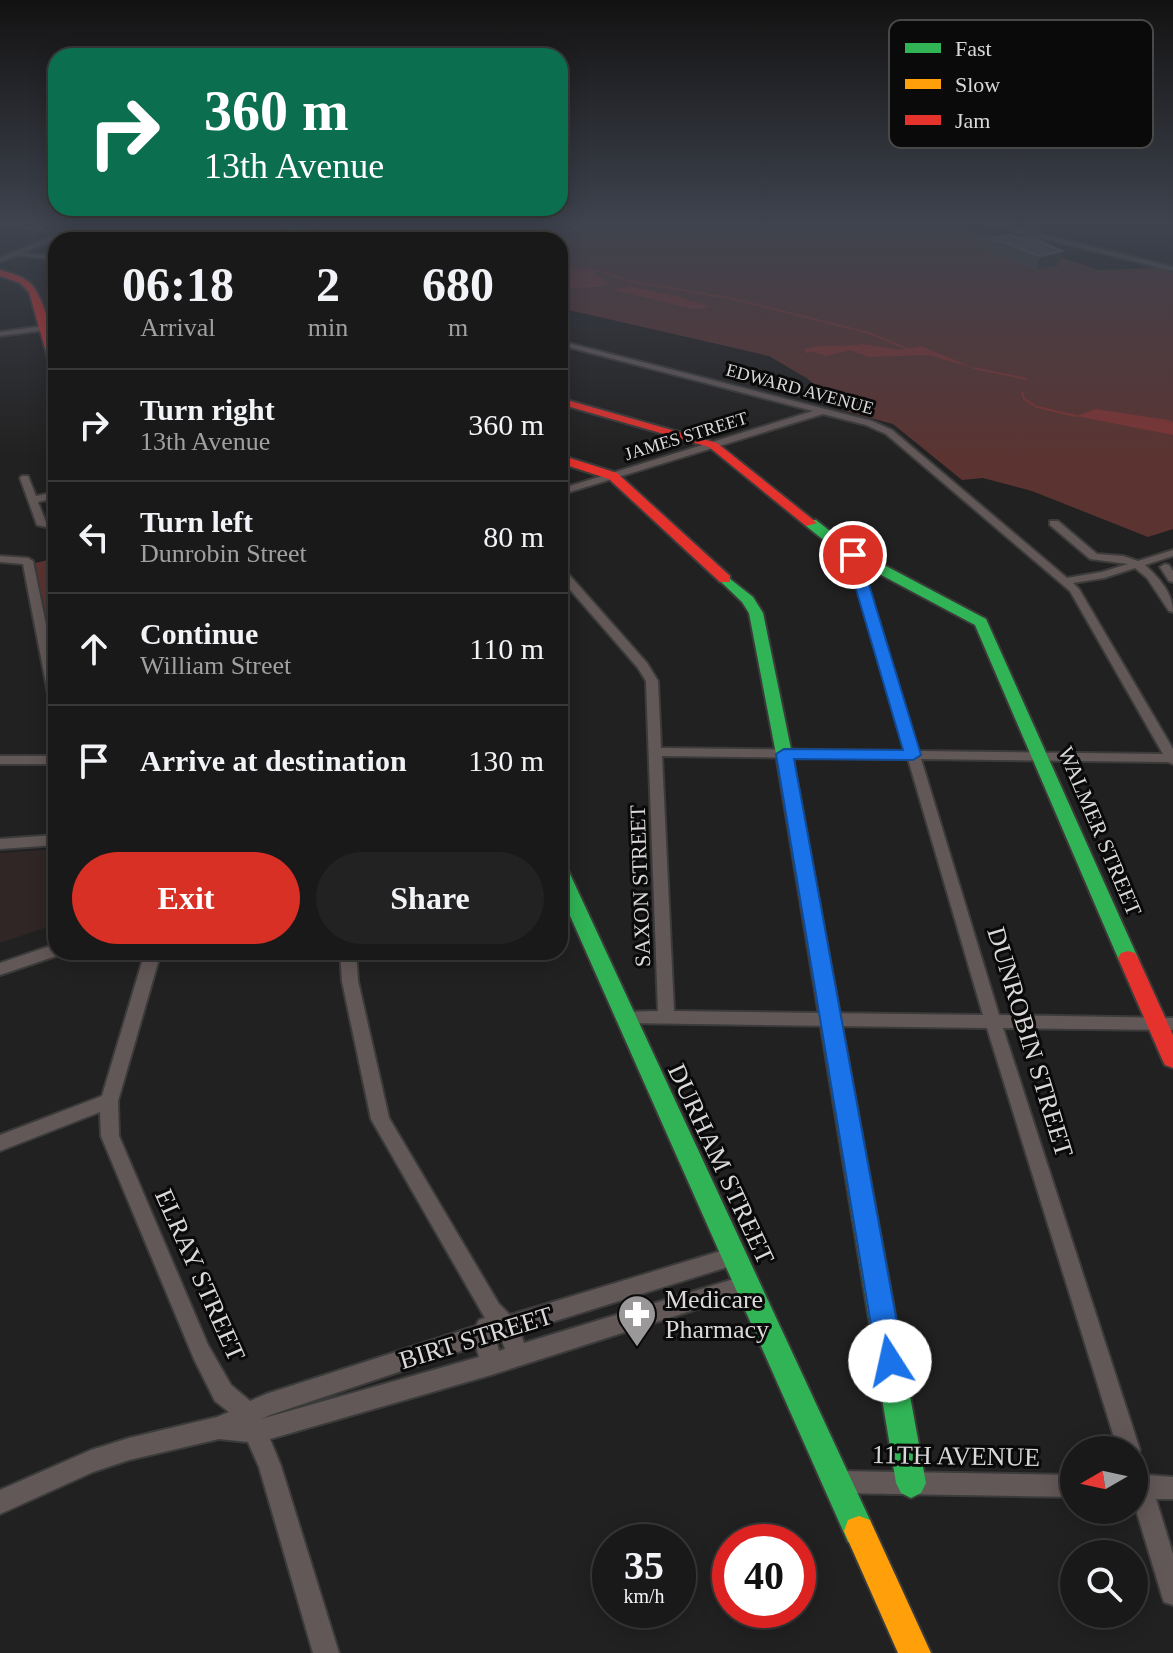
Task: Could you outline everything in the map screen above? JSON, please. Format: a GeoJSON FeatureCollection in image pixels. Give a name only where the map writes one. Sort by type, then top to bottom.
{"type":"FeatureCollection","features":[{"type":"Feature","properties":{"kind":"street"},"geometry":{"type":"LineString","coordinates":[[0,334],[48,330],[35,300]]}},
{"type":"Feature","properties":{"kind":"street","name":"EDWARD AVENUE"},"geometry":{"type":"LineString","coordinates":[[568,345],[822,411],[889,432],[1070,585],[1173,759]]}},
{"type":"Feature","properties":{"kind":"street"},"geometry":{"type":"LineString","coordinates":[[568,403],[713,445],[853,555]]}},
{"type":"Feature","properties":{"kind":"street","name":"JAMES STREET"},"geometry":{"type":"LineString","coordinates":[[568,490],[822,411]]}},
{"type":"Feature","properties":{"kind":"street"},"geometry":{"type":"LineString","coordinates":[[568,462],[613,476],[753,607],[784,754],[911,1483]]}},
{"type":"Feature","properties":{"kind":"street"},"geometry":{"type":"LineString","coordinates":[[25,478],[42,525]]}},
{"type":"Feature","properties":{"kind":"street"},"geometry":{"type":"LineString","coordinates":[[33,500],[48,497]]}},
{"type":"Feature","properties":{"kind":"street"},"geometry":{"type":"LineString","coordinates":[[1054,523],[1094,557],[1114,555],[1148,569],[1173,609]]}},
{"type":"Feature","properties":{"kind":"street"},"geometry":{"type":"LineString","coordinates":[[1070,585],[1173,553]]}},
{"type":"Feature","properties":{"kind":"street","name":"WALMER STREET"},"geometry":{"type":"LineString","coordinates":[[853,555],[981,622],[1165,1024],[1173,1059]]}},
{"type":"Feature","properties":{"kind":"street","name":"DUNROBIN STREET"},"geometry":{"type":"LineString","coordinates":[[853,555],[993,1022],[1125,1436]]}},
{"type":"Feature","properties":{"kind":"street"},"geometry":{"type":"LineString","coordinates":[[0,559],[28,561],[48,663]]}},
{"type":"Feature","properties":{"kind":"street"},"geometry":{"type":"LineString","coordinates":[[1165,567],[1173,579]]}},
{"type":"Feature","properties":{"kind":"street","name":"SAXON STREET"},"geometry":{"type":"LineString","coordinates":[[568,580],[650,675],[657,752],[666,1017]]}},
{"type":"Feature","properties":{"kind":"street"},"geometry":{"type":"LineString","coordinates":[[657,752],[1173,759]]}},
{"type":"Feature","properties":{"kind":"street"},"geometry":{"type":"LineString","coordinates":[[0,760],[48,760]]}},
{"type":"Feature","properties":{"kind":"street"},"geometry":{"type":"LineString","coordinates":[[0,844],[48,841]]}},
{"type":"Feature","properties":{"kind":"street","name":"DURHAM STREET"},"geometry":{"type":"LineString","coordinates":[[568,890],[915,1653]]}},
{"type":"Feature","properties":{"kind":"street"},"geometry":{"type":"LineString","coordinates":[[0,969],[48,953]]}},
{"type":"Feature","properties":{"kind":"street","name":"ELRAY STREET"},"geometry":{"type":"LineString","coordinates":[[151,960],[109,1101],[110,1136],[185,1318],[215,1381],[251,1423],[279,1490],[326,1653]]}},
{"type":"Feature","properties":{"kind":"street"},"geometry":{"type":"LineString","coordinates":[[349,960],[350,981],[380,1119],[500,1318],[518,1355]]}},
{"type":"Feature","properties":{"kind":"street"},"geometry":{"type":"LineString","coordinates":[[625,1017],[1165,1024]]}},
{"type":"Feature","properties":{"kind":"street"},"geometry":{"type":"LineString","coordinates":[[0,1143],[109,1101]]}},
{"type":"Feature","properties":{"kind":"street","name":"BIRT STREET"},"geometry":{"type":"LineString","coordinates":[[251,1423],[407,1360],[484,1334],[500,1318],[734,1256]]}},
{"type":"Feature","properties":{"kind":"street","name":"BIRT STREET"},"geometry":{"type":"LineString","coordinates":[[0,1502],[91,1461],[129,1449],[413,1387],[747,1284]]}},
{"type":"Feature","properties":{"kind":"street"},"geometry":{"type":"LineString","coordinates":[[484,1334],[491,1364]]}},
{"type":"Feature","properties":{"kind":"street"},"geometry":{"type":"LineString","coordinates":[[407,1360],[413,1387]]}},
{"type":"Feature","properties":{"kind":"street","name":"11TH AVENUE"},"geometry":{"type":"LineString","coordinates":[[838,1482],[1060,1486]]}},
{"type":"Feature","properties":{"kind":"street"},"geometry":{"type":"LineString","coordinates":[[1148,1482],[1173,1488]]}},
{"type":"Feature","properties":{"kind":"street"},"geometry":{"type":"LineString","coordinates":[[1148,1516],[1173,1593]]}},
{"type":"Feature","properties":{"kind":"shaded area"},"geometry":{"type":"Polygon","coordinates":[[[568,300],[1173,300],[1173,529],[1148,537],[1032,491],[983,478],[962,480],[893,424],[845,411],[808,379],[769,356],[568,310],[568,300]]]}},
{"type":"Feature","properties":{"kind":"shaded area"},"geometry":{"type":"Polygon","coordinates":[[[656,300],[689,300],[710,307],[693,309],[656,300]]]}},
{"type":"Feature","properties":{"kind":"shaded area"},"geometry":{"type":"Polygon","coordinates":[[[862,344],[900,350],[921,346],[974,368],[928,355],[868,357],[850,350],[826,356],[806,353],[804,349],[862,344]]]}},
{"type":"Feature","properties":{"kind":"shaded area"},"geometry":{"type":"Polygon","coordinates":[[[1096,409],[1168,420],[1173,422],[1173,435],[1076,416],[1096,409]]]}},
{"type":"Feature","properties":{"kind":"shaded area"},"geometry":{"type":"Polygon","coordinates":[[[48,560],[48,634],[35,563],[48,560]]]}},
{"type":"Feature","properties":{"kind":"shaded area"},"geometry":{"type":"Polygon","coordinates":[[[48,850],[48,927],[0,943],[0,853],[48,850]]]}},
{"type":"Feature","properties":{"kind":"waterway"},"geometry":{"type":"LineString","coordinates":[[739,300],[869,333],[910,350]]}},
{"type":"Feature","properties":{"kind":"waterway"},"geometry":{"type":"LineString","coordinates":[[974,368],[1026,379]]}},
{"type":"Feature","properties":{"kind":"waterway"},"geometry":{"type":"LineString","coordinates":[[1022,392],[1024,399],[1037,407],[1076,416]]}},
{"type":"Feature","properties":{"kind":"traffic: fast"},"geometry":{"type":"LineString","coordinates":[[811,523],[845,550],[981,622],[1128,958]]}},
{"type":"Feature","properties":{"kind":"traffic: fast"},"geometry":{"type":"LineString","coordinates":[[725,579],[748,600],[756,613],[784,754],[911,1483]]}},
{"type":"Feature","properties":{"kind":"traffic: fast"},"geometry":{"type":"LineString","coordinates":[[568,890],[859,1531]]}},
{"type":"Feature","properties":{"kind":"traffic: slow"},"geometry":{"type":"LineString","coordinates":[[859,1531],[915,1653]]}},
{"type":"Feature","properties":{"kind":"traffic: jam"},"geometry":{"type":"LineString","coordinates":[[36,300],[48,342]]}},
{"type":"Feature","properties":{"kind":"traffic: jam"},"geometry":{"type":"LineString","coordinates":[[568,403],[713,445],[811,523]]}},
{"type":"Feature","properties":{"kind":"traffic: jam"},"geometry":{"type":"LineString","coordinates":[[568,462],[613,476],[725,579]]}},
{"type":"Feature","properties":{"kind":"traffic: jam"},"geometry":{"type":"LineString","coordinates":[[1128,958],[1173,1059]]}},
{"type":"Feature","properties":{"kind":"place","name":"Medicare Pharmacy"},"geometry":{"type":"Point","coordinates":[637,1348]}},
{"type":"Feature","properties":{"kind":"route"},"geometry":{"type":"LineString","coordinates":[[853,555],[913,755],[784,754],[890,1361]]}}]}
